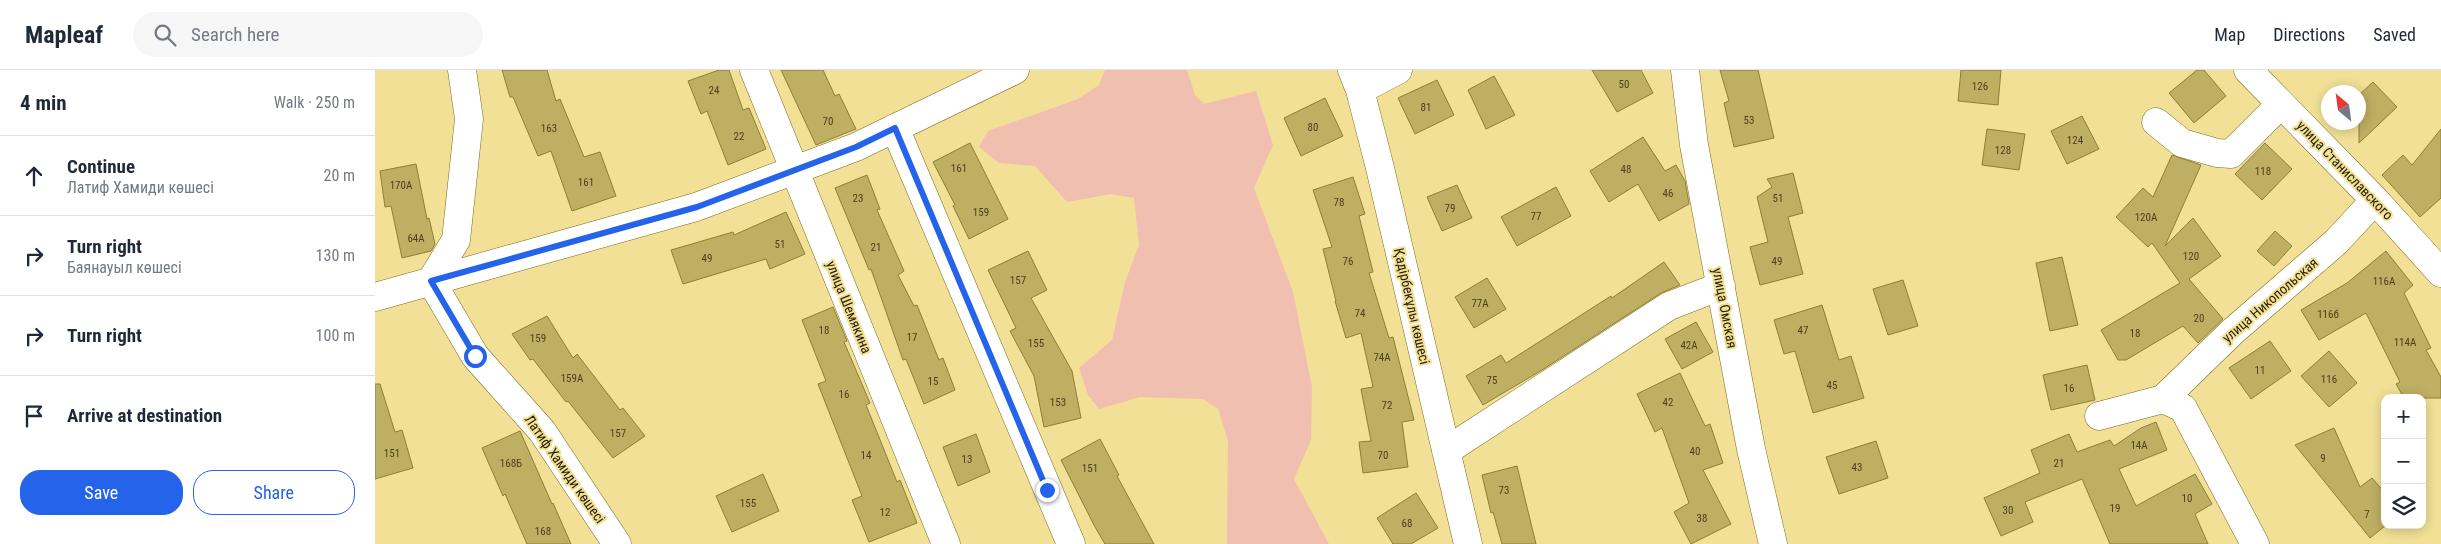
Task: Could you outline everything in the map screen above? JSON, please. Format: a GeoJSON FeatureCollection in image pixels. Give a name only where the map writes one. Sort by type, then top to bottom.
{"type":"FeatureCollection","features":[{"type":"Feature","properties":{"kind":"street"},"geometry":{"type":"LineString","coordinates":[[431,281],[456,240],[469,119],[462,70]]}},
{"type":"Feature","properties":{"kind":"street","name":"улица Шемякина"},"geometry":{"type":"LineString","coordinates":[[754,70],[946,544]]}},
{"type":"Feature","properties":{"kind":"street"},"geometry":{"type":"LineString","coordinates":[[375,297],[697,207],[856,147],[1015,70]]}},
{"type":"Feature","properties":{"kind":"street"},"geometry":{"type":"LineString","coordinates":[[1356,80],[1398,70]]}},
{"type":"Feature","properties":{"kind":"street","name":"улица Омская"},"geometry":{"type":"LineString","coordinates":[[1685,70],[1694,145],[1751,449],[1773,544]]}},
{"type":"Feature","properties":{"kind":"street","name":"улица Станиславского"},"geometry":{"type":"LineString","coordinates":[[2248,70],[2375,200],[2441,273]]}},
{"type":"Feature","properties":{"kind":"street","name":"Қадірбекұлы көшесі"},"geometry":{"type":"LineString","coordinates":[[1356,80],[1380,168],[1468,544]]}},
{"type":"Feature","properties":{"kind":"street"},"geometry":{"type":"LineString","coordinates":[[2157,122],[2182,143],[2217,153],[2231,154],[2281,104]]}},
{"type":"Feature","properties":{"kind":"street"},"geometry":{"type":"LineString","coordinates":[[895,128],[1071,544]]}},
{"type":"Feature","properties":{"kind":"street","name":"улица Никопольская"},"geometry":{"type":"LineString","coordinates":[[2099,416],[2163,399],[2232,332],[2336,242],[2375,200]]}},
{"type":"Feature","properties":{"kind":"street","name":"Латиф Хамиди көшесі"},"geometry":{"type":"LineString","coordinates":[[431,281],[475,356],[542,430],[617,544]]}},
{"type":"Feature","properties":{"kind":"street"},"geometry":{"type":"LineString","coordinates":[[1446,451],[1669,306],[1721,286]]}},
{"type":"Feature","properties":{"kind":"street"},"geometry":{"type":"LineString","coordinates":[[2163,399],[2183,408],[2255,544]]}},
{"type":"Feature","properties":{"kind":"shaded area"},"geometry":{"type":"Polygon","coordinates":[[[1105,70],[1187,70],[1195,95],[1204,104],[1256,91],[1273,145],[1254,188],[1293,292],[1312,387],[1311,440],[1294,479],[1329,544],[1227,544],[1228,441],[1218,409],[1203,399],[1140,397],[1099,409],[1088,395],[1079,368],[1112,340],[1125,282],[1139,245],[1134,198],[1111,194],[1067,202],[1035,166],[999,163],[979,147],[988,131],[1078,99],[1099,85],[1105,70]]]}},
{"type":"Feature","properties":{"kind":"building"},"geometry":{"type":"Polygon","coordinates":[[[502,70],[547,70],[556,101],[560,99],[584,157],[600,152],[616,196],[572,211],[551,151],[538,156],[513,97],[510,97],[502,70]]]}},
{"type":"Feature","properties":{"kind":"building"},"geometry":{"type":"Polygon","coordinates":[[[719,70],[729,70],[743,110],[749,108],[766,149],[728,165],[707,111],[701,114],[688,81],[719,70]]]}},
{"type":"Feature","properties":{"kind":"building"},"geometry":{"type":"Polygon","coordinates":[[[781,70],[823,70],[835,96],[839,94],[856,129],[816,145],[781,70]]]}},
{"type":"Feature","properties":{"kind":"building"},"geometry":{"type":"Polygon","coordinates":[[[1592,70],[1641,70],[1653,93],[1617,112],[1592,70]]]}},
{"type":"Feature","properties":{"kind":"building"},"geometry":{"type":"Polygon","coordinates":[[[1720,70],[1758,70],[1774,138],[1734,147],[1724,103],[1729,101],[1720,70]]]}},
{"type":"Feature","properties":{"kind":"building"},"geometry":{"type":"Polygon","coordinates":[[[1961,70],[2001,70],[1998,105],[1958,101],[1961,70]]]}},
{"type":"Feature","properties":{"kind":"building"},"geometry":{"type":"Polygon","coordinates":[[[2197,70],[2204,70],[2226,96],[2194,123],[2169,93],[2197,70]]]}},
{"type":"Feature","properties":{"kind":"building"},"geometry":{"type":"Polygon","coordinates":[[[1494,76],[1515,115],[1486,129],[1468,90],[1494,76]]]}},
{"type":"Feature","properties":{"kind":"building"},"geometry":{"type":"Polygon","coordinates":[[[1437,80],[1454,115],[1415,134],[1398,98],[1437,80]]]}},
{"type":"Feature","properties":{"kind":"building"},"geometry":{"type":"Polygon","coordinates":[[[2373,82],[2397,107],[2359,143],[2359,130],[2366,130],[2366,88],[2373,82]]]}},
{"type":"Feature","properties":{"kind":"building"},"geometry":{"type":"Polygon","coordinates":[[[1325,98],[1343,136],[1301,156],[1284,118],[1325,98]]]}},
{"type":"Feature","properties":{"kind":"building"},"geometry":{"type":"Polygon","coordinates":[[[2082,116],[2099,149],[2067,164],[2051,131],[2082,116]]]}},
{"type":"Feature","properties":{"kind":"building"},"geometry":{"type":"Polygon","coordinates":[[[1987,129],[2025,134],[2019,170],[1982,165],[1987,129]]]}},
{"type":"Feature","properties":{"kind":"building"},"geometry":{"type":"Polygon","coordinates":[[[2441,129],[2441,198],[2420,217],[2382,175],[2403,155],[2412,165],[2441,129]]]}},
{"type":"Feature","properties":{"kind":"building"},"geometry":{"type":"Polygon","coordinates":[[[1643,137],[1665,171],[1676,165],[1685,181],[1689,204],[1659,221],[1638,184],[1609,202],[1590,171],[1643,137]]]}},
{"type":"Feature","properties":{"kind":"building"},"geometry":{"type":"Polygon","coordinates":[[[970,143],[1008,219],[969,239],[953,206],[955,205],[933,162],[970,143]]]}},
{"type":"Feature","properties":{"kind":"building"},"geometry":{"type":"Polygon","coordinates":[[[2265,143],[2292,169],[2262,200],[2235,174],[2265,143]]]}},
{"type":"Feature","properties":{"kind":"building"},"geometry":{"type":"Polygon","coordinates":[[[2172,155],[2201,165],[2165,246],[2193,218],[2221,256],[2189,279],[2223,319],[2198,343],[2183,326],[2126,360],[2118,360],[2101,330],[2180,283],[2152,243],[2148,247],[2116,217],[2143,188],[2153,197],[2172,155]]]}},
{"type":"Feature","properties":{"kind":"building"},"geometry":{"type":"Polygon","coordinates":[[[416,164],[427,219],[429,218],[435,244],[431,251],[402,258],[391,206],[385,207],[380,171],[416,164]]]}},
{"type":"Feature","properties":{"kind":"building"},"geometry":{"type":"Polygon","coordinates":[[[1793,173],[1803,213],[1788,217],[1803,274],[1760,285],[1750,247],[1768,242],[1757,197],[1772,187],[1767,179],[1793,173]]]}},
{"type":"Feature","properties":{"kind":"building"},"geometry":{"type":"Polygon","coordinates":[[[867,175],[880,209],[877,210],[904,271],[898,275],[914,306],[917,305],[939,360],[943,358],[955,390],[924,404],[906,359],[903,360],[871,269],[869,270],[835,188],[867,175]]]}},
{"type":"Feature","properties":{"kind":"building"},"geometry":{"type":"Polygon","coordinates":[[[1353,177],[1365,214],[1359,216],[1373,272],[1369,273],[1389,338],[1393,337],[1414,420],[1402,422],[1408,467],[1363,473],[1359,442],[1371,441],[1361,389],[1373,387],[1361,333],[1346,338],[1323,249],[1332,247],[1313,190],[1353,177]]]}},
{"type":"Feature","properties":{"kind":"building"},"geometry":{"type":"Polygon","coordinates":[[[1457,185],[1472,218],[1442,231],[1427,197],[1457,185]]]}},
{"type":"Feature","properties":{"kind":"building"},"geometry":{"type":"Polygon","coordinates":[[[1556,187],[1571,216],[1517,246],[1501,217],[1556,187]]]}},
{"type":"Feature","properties":{"kind":"building"},"geometry":{"type":"Polygon","coordinates":[[[786,212],[805,254],[770,269],[766,259],[683,284],[671,250],[733,232],[734,235],[786,212]]]}},
{"type":"Feature","properties":{"kind":"building"},"geometry":{"type":"Polygon","coordinates":[[[2275,231],[2292,246],[2274,266],[2257,251],[2275,231]]]}},
{"type":"Feature","properties":{"kind":"building"},"geometry":{"type":"Polygon","coordinates":[[[1028,251],[1047,290],[1031,298],[1072,371],[1081,418],[1044,427],[1034,376],[1010,331],[1016,328],[988,270],[1028,251]]]}},
{"type":"Feature","properties":{"kind":"building"},"geometry":{"type":"Polygon","coordinates":[[[2386,251],[2413,285],[2404,293],[2431,348],[2426,350],[2441,377],[2441,398],[2426,398],[2426,394],[2402,394],[2396,384],[2400,382],[2366,313],[2319,340],[2301,310],[2347,283],[2386,251]]]}},
{"type":"Feature","properties":{"kind":"building"},"geometry":{"type":"Polygon","coordinates":[[[2062,257],[2078,325],[2050,331],[2036,263],[2062,257]]]}},
{"type":"Feature","properties":{"kind":"building"},"geometry":{"type":"Polygon","coordinates":[[[1664,262],[1680,285],[1661,293],[1542,370],[1483,405],[1466,376],[1501,355],[1506,363],[1611,296],[1612,298],[1664,262]]]}},
{"type":"Feature","properties":{"kind":"building"},"geometry":{"type":"Polygon","coordinates":[[[1487,278],[1506,309],[1474,328],[1455,297],[1487,278]]]}},
{"type":"Feature","properties":{"kind":"building"},"geometry":{"type":"Polygon","coordinates":[[[1903,280],[1918,326],[1888,335],[1873,289],[1903,280]]]}},
{"type":"Feature","properties":{"kind":"building"},"geometry":{"type":"Polygon","coordinates":[[[1822,305],[1839,360],[1851,356],[1864,398],[1813,413],[1795,351],[1784,354],[1774,320],[1822,305]]]}},
{"type":"Feature","properties":{"kind":"building"},"geometry":{"type":"Polygon","coordinates":[[[833,307],[847,341],[844,342],[870,403],[866,405],[897,482],[900,480],[917,523],[869,542],[852,500],[862,496],[818,384],[826,381],[802,320],[833,307]]]}},
{"type":"Feature","properties":{"kind":"building"},"geometry":{"type":"Polygon","coordinates":[[[547,316],[573,358],[577,354],[620,410],[623,408],[645,436],[613,458],[533,359],[530,360],[512,334],[547,316]]]}},
{"type":"Feature","properties":{"kind":"building"},"geometry":{"type":"Polygon","coordinates":[[[1696,322],[1713,352],[1682,369],[1665,339],[1696,322]]]}},
{"type":"Feature","properties":{"kind":"building"},"geometry":{"type":"Polygon","coordinates":[[[2270,341],[2291,371],[2251,399],[2229,368],[2270,341]]]}},
{"type":"Feature","properties":{"kind":"building"},"geometry":{"type":"Polygon","coordinates":[[[2329,351],[2357,383],[2329,407],[2301,376],[2329,351]]]}},
{"type":"Feature","properties":{"kind":"building"},"geometry":{"type":"Polygon","coordinates":[[[2087,365],[2095,400],[2051,410],[2043,375],[2087,365]]]}},
{"type":"Feature","properties":{"kind":"building"},"geometry":{"type":"Polygon","coordinates":[[[1680,373],[1705,426],[1710,424],[1723,463],[1703,470],[1731,524],[1691,544],[1674,512],[1689,503],[1662,428],[1655,432],[1637,394],[1680,373]]]}},
{"type":"Feature","properties":{"kind":"building"},"geometry":{"type":"Polygon","coordinates":[[[375,384],[380,384],[395,432],[402,430],[413,468],[375,479],[375,384]]]}},
{"type":"Feature","properties":{"kind":"building"},"geometry":{"type":"Polygon","coordinates":[[[2156,422],[2167,450],[2119,469],[2136,506],[2195,474],[2212,504],[2195,514],[2208,544],[2110,544],[2082,479],[2025,502],[2033,522],[2001,536],[1984,498],[2040,473],[2031,450],[2069,434],[2077,452],[2110,440],[2114,446],[2141,428],[2156,422]]]}},
{"type":"Feature","properties":{"kind":"building"},"geometry":{"type":"Polygon","coordinates":[[[2334,428],[2360,487],[2372,478],[2381,488],[2381,529],[2370,538],[2295,445],[2334,428]]]}},
{"type":"Feature","properties":{"kind":"building"},"geometry":{"type":"Polygon","coordinates":[[[520,431],[571,544],[527,544],[505,494],[503,496],[482,448],[520,431]]]}},
{"type":"Feature","properties":{"kind":"building"},"geometry":{"type":"Polygon","coordinates":[[[976,434],[990,472],[958,486],[943,447],[976,434]]]}},
{"type":"Feature","properties":{"kind":"building"},"geometry":{"type":"Polygon","coordinates":[[[1100,439],[1119,475],[1117,476],[1154,544],[1105,544],[1095,527],[1061,460],[1100,439]]]}},
{"type":"Feature","properties":{"kind":"building"},"geometry":{"type":"Polygon","coordinates":[[[1876,441],[1888,478],[1839,494],[1826,457],[1876,441]]]}},
{"type":"Feature","properties":{"kind":"building"},"geometry":{"type":"Polygon","coordinates":[[[1517,466],[1536,544],[1502,544],[1493,512],[1491,513],[1482,475],[1517,466]]]}},
{"type":"Feature","properties":{"kind":"building"},"geometry":{"type":"Polygon","coordinates":[[[763,474],[779,511],[732,532],[716,496],[763,474]]]}},
{"type":"Feature","properties":{"kind":"building"},"geometry":{"type":"Polygon","coordinates":[[[1416,493],[1438,528],[1411,544],[1393,544],[1377,518],[1416,493]]]}},
{"type":"Feature","properties":{"kind":"route"},"geometry":{"type":"LineString","coordinates":[[475,356],[431,281],[697,207],[856,147],[895,128],[1047,490]]}}]}
